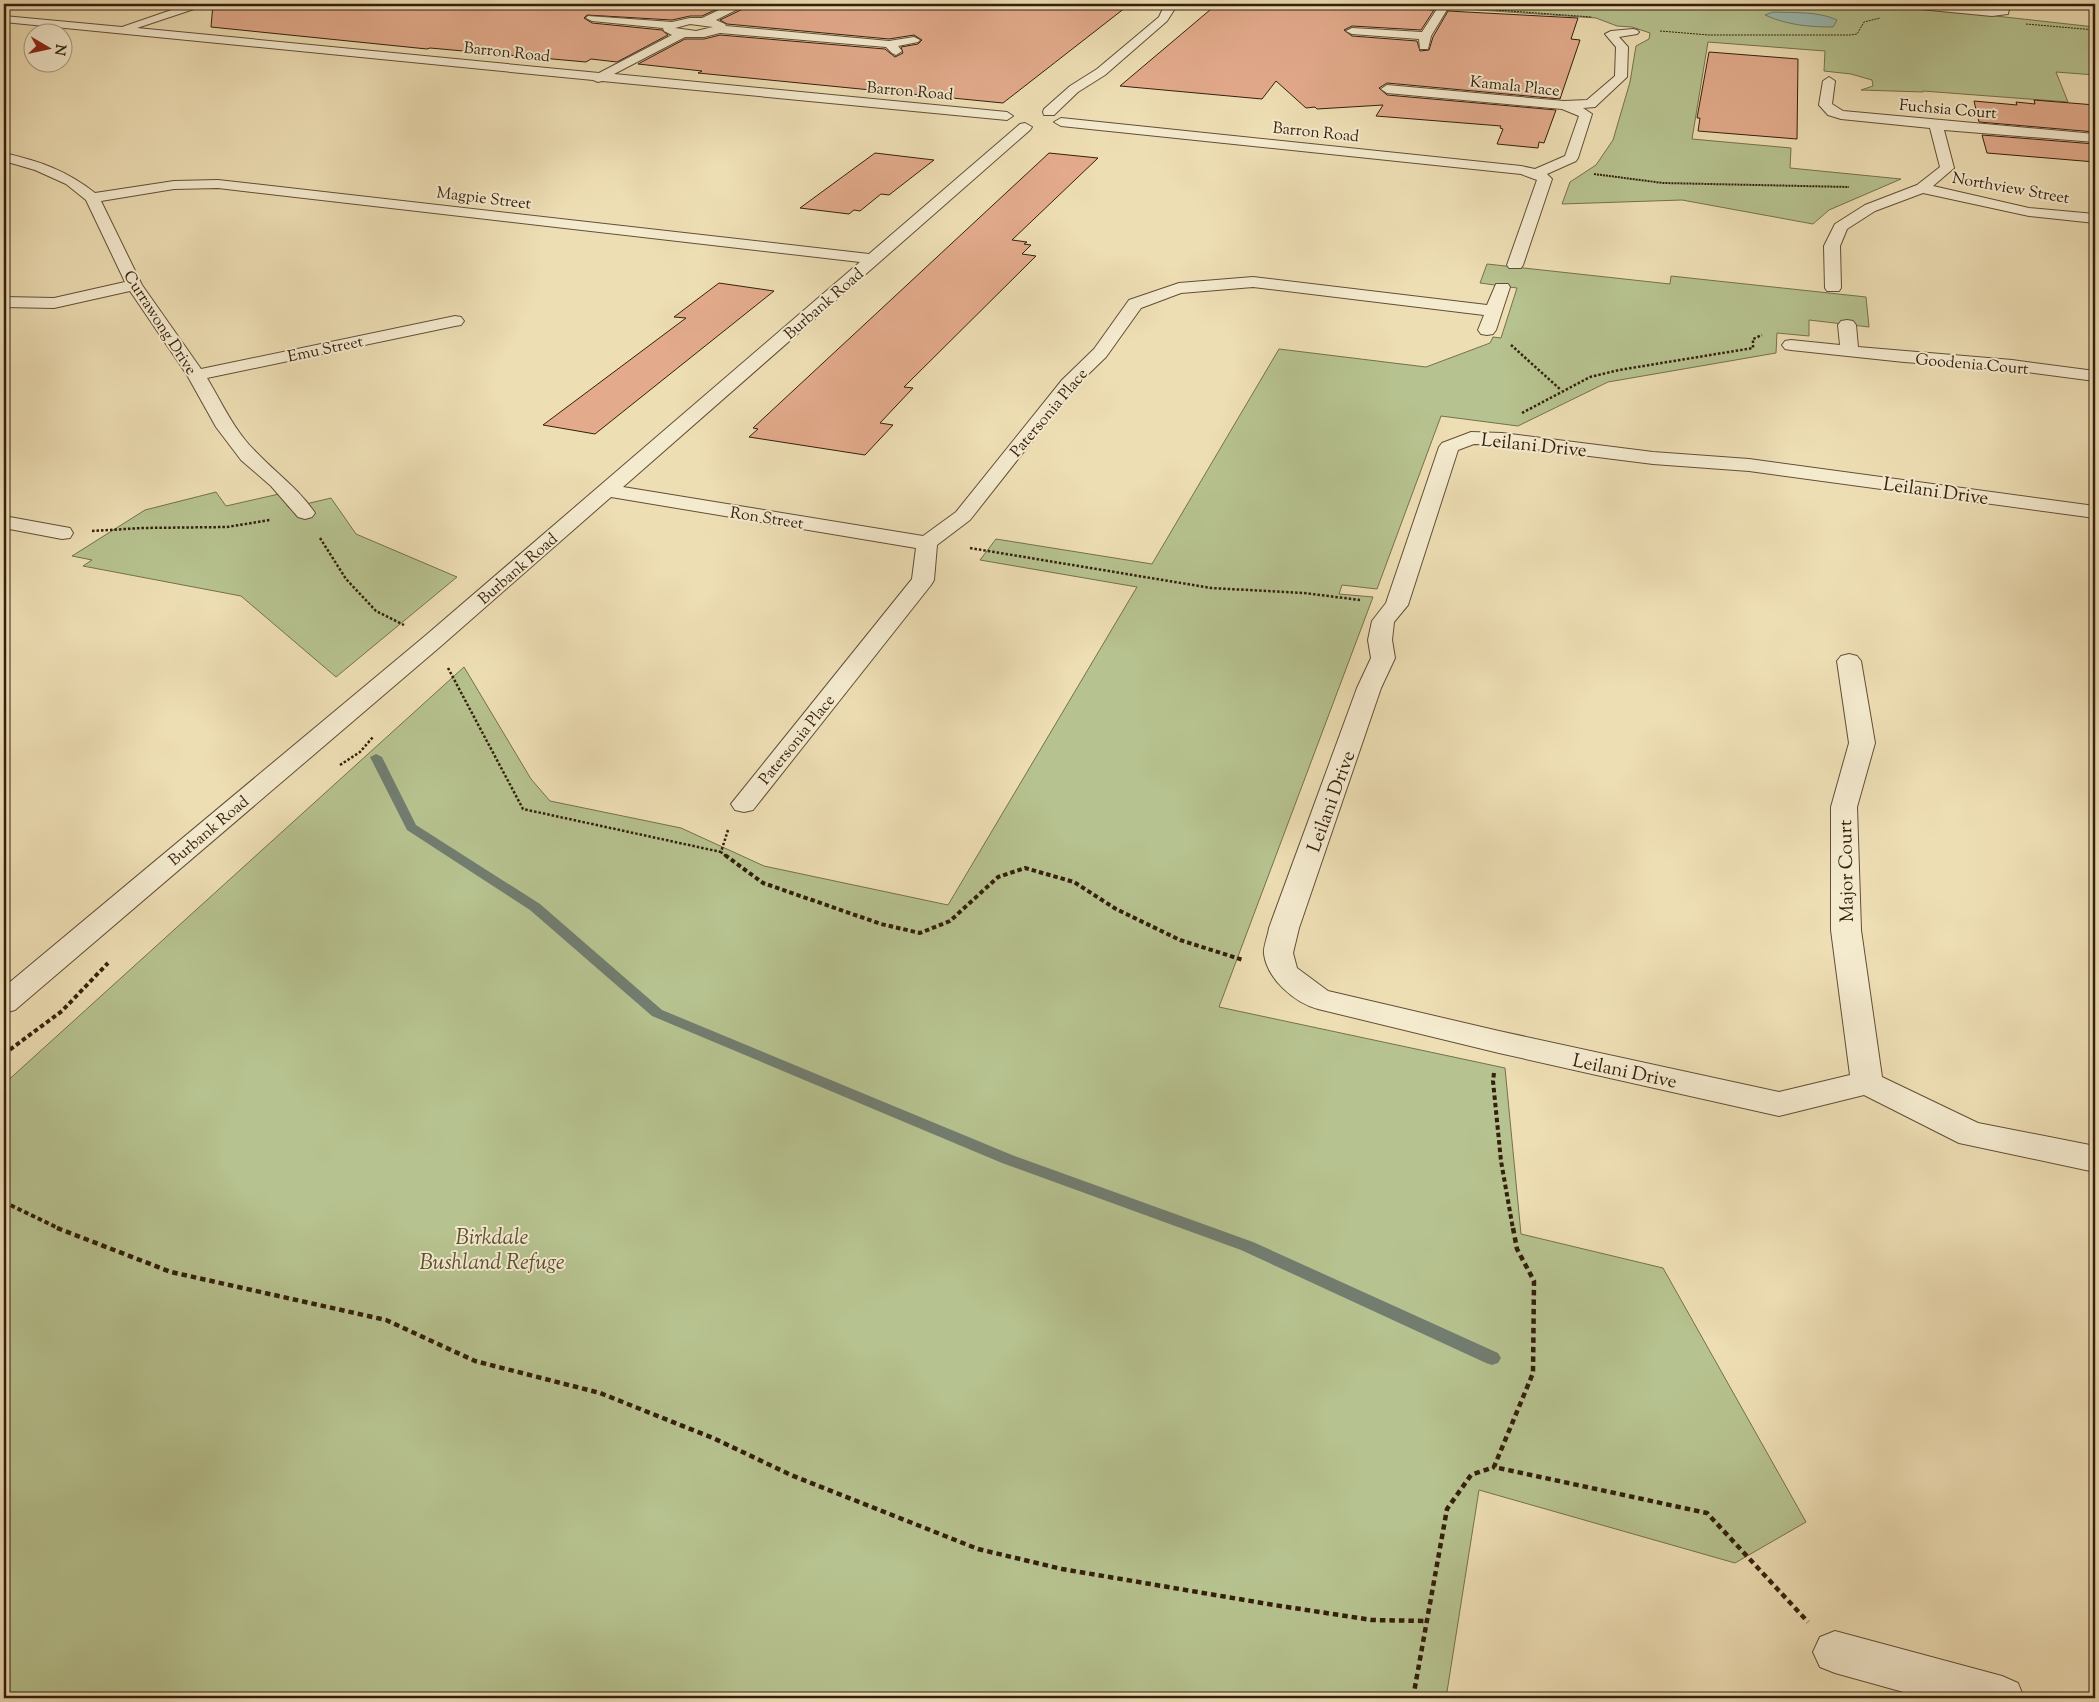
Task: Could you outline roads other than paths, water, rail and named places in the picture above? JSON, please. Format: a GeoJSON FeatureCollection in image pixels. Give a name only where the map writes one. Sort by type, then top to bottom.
{"type":"FeatureCollection","features":[{"type":"Feature","properties":{"kind":"street"},"geometry":{"type":"LineString","coordinates":[[119,31],[199,4]]}},
{"type":"Feature","properties":{"kind":"street"},"geometry":{"type":"LineString","coordinates":[[706,21],[740,4]]}},
{"type":"Feature","properties":{"kind":"street"},"geometry":{"type":"LineString","coordinates":[[1034,120],[1049,112],[1066,95],[1101,72],[1163,18],[1169,10],[1170,4]]}},
{"type":"Feature","properties":{"kind":"street"},"geometry":{"type":"LineString","coordinates":[[1899,4],[1992,13],[2004,12],[2005,4]]}},
{"type":"Feature","properties":{"kind":"street"},"geometry":{"type":"LineString","coordinates":[[1352,31],[1425,42],[1440,6]]}},
{"type":"Feature","properties":{"kind":"street"},"geometry":{"type":"LineString","coordinates":[[589,17],[672,25],[690,21],[706,21],[719,24],[721,26],[718,29]]}},
{"type":"Feature","properties":{"kind":"street","name":"Barron Road"},"geometry":{"type":"LineString","coordinates":[[4,19],[1034,120],[1521,170],[1541,177]]}},
{"type":"Feature","properties":{"kind":"street"},"geometry":{"type":"LineString","coordinates":[[672,25],[668,29],[682,34],[699,34],[718,29],[893,47],[914,40]]}},
{"type":"Feature","properties":{"kind":"street"},"geometry":{"type":"LineString","coordinates":[[1596,32],[1611,34],[1633,32]]}},
{"type":"Feature","properties":{"kind":"street"},"geometry":{"type":"LineString","coordinates":[[598,78],[682,34]]}},
{"type":"Feature","properties":{"kind":"street"},"geometry":{"type":"LineString","coordinates":[[1564,105],[1590,104],[1621,77],[1622,47],[1611,34]]}},
{"type":"Feature","properties":{"kind":"street","name":"Fuchsia Court"},"geometry":{"type":"LineString","coordinates":[[1829,81],[1825,105],[1833,112],[1871,119],[2095,138]]}},
{"type":"Feature","properties":{"kind":"street","name":"Kamala Place"},"geometry":{"type":"LineString","coordinates":[[1387,89],[1564,105],[1586,114],[1571,158],[1541,177]]}},
{"type":"Feature","properties":{"kind":"street","name":"Burbank Road"},"geometry":{"type":"LineString","coordinates":[[4,1002],[433,641],[1034,120]]}},
{"type":"Feature","properties":{"kind":"street"},"geometry":{"type":"LineString","coordinates":[[1833,288],[1832,246],[1840,227],[1870,208],[1916,190],[1947,168],[1936,125]]}},
{"type":"Feature","properties":{"kind":"street","name":"Currawong Drive"},"geometry":{"type":"LineString","coordinates":[[4,157],[40,167],[71,181],[92,198],[134,286],[196,374],[226,427],[248,456],[278,482],[305,513]]}},
{"type":"Feature","properties":{"kind":"street"},"geometry":{"type":"LineString","coordinates":[[1516,266],[1541,177]]}},
{"type":"Feature","properties":{"kind":"street","name":"Magpie Street"},"geometry":{"type":"LineString","coordinates":[[92,198],[174,185],[218,184],[872,259]]}},
{"type":"Feature","properties":{"kind":"street","name":"Northview Street"},"geometry":{"type":"LineString","coordinates":[[1916,190],[2029,212],[2095,219]]}},
{"type":"Feature","properties":{"kind":"street","name":"Patersonia Place"},"geometry":{"type":"LineString","coordinates":[[744,804],[923,580],[927,543],[963,516],[1068,384],[1100,353],[1135,304],[1179,288],[1254,282],[1494,311]]}},
{"type":"Feature","properties":{"kind":"street"},"geometry":{"type":"LineString","coordinates":[[4,302],[18,304],[54,303],[134,286]]}},
{"type":"Feature","properties":{"kind":"street"},"geometry":{"type":"LineString","coordinates":[[1487,330],[1502,287]]}},
{"type":"Feature","properties":{"kind":"street","name":"Emu Street"},"geometry":{"type":"LineString","coordinates":[[196,374],[455,321]]}},
{"type":"Feature","properties":{"kind":"street"},"geometry":{"type":"LineString","coordinates":[[1847,324],[1849,350]]}},
{"type":"Feature","properties":{"kind":"street","name":"Goodenia Court"},"geometry":{"type":"LineString","coordinates":[[1791,345],[1904,357],[2012,365],[2095,376]]}},
{"type":"Feature","properties":{"kind":"street","name":"Leilani Drive"},"geometry":{"type":"LineString","coordinates":[[1867,1082],[1779,1104],[1499,1042],[1318,999],[1284,973],[1278,953],[1284,928],[1369,688],[1383,658],[1380,640],[1383,620],[1397,605],[1449,447],[1471,438],[1502,438],[1652,458],[1749,465],[2095,512]]}},
{"type":"Feature","properties":{"kind":"street","name":"Ron Street"},"geometry":{"type":"LineString","coordinates":[[607,490],[927,543]]}},
{"type":"Feature","properties":{"kind":"street"},"geometry":{"type":"LineString","coordinates":[[4,522],[62,533]]}},
{"type":"Feature","properties":{"kind":"street","name":"Major Court"},"geometry":{"type":"LineString","coordinates":[[1849,660],[1862,743],[1844,807],[1846,930],[1867,1082]]}},
{"type":"Feature","properties":{"kind":"street"},"geometry":{"type":"LineString","coordinates":[[1867,1082],[1971,1134],[2095,1159]]}},
{"type":"Feature","properties":{"kind":"street"},"geometry":{"type":"LineString","coordinates":[[1835,1652],[2002,1698]]}},
{"type":"Feature","properties":{"kind":"water"},"geometry":{"type":"Polygon","coordinates":[[[1773,12],[1814,14],[1837,20],[1833,27],[1807,26],[1765,15],[1773,12]]]}},
{"type":"Feature","properties":{"kind":"waterway"},"geometry":{"type":"LineString","coordinates":[[376,757],[411,827],[535,907],[657,1013],[1007,1159],[1247,1246],[1492,1358]]}},
{"type":"Feature","properties":{"kind":"park label","name":"Birkdale Bushland Refuge"},"geometry":{"type":"Point","coordinates":[492,1248]}}]}
